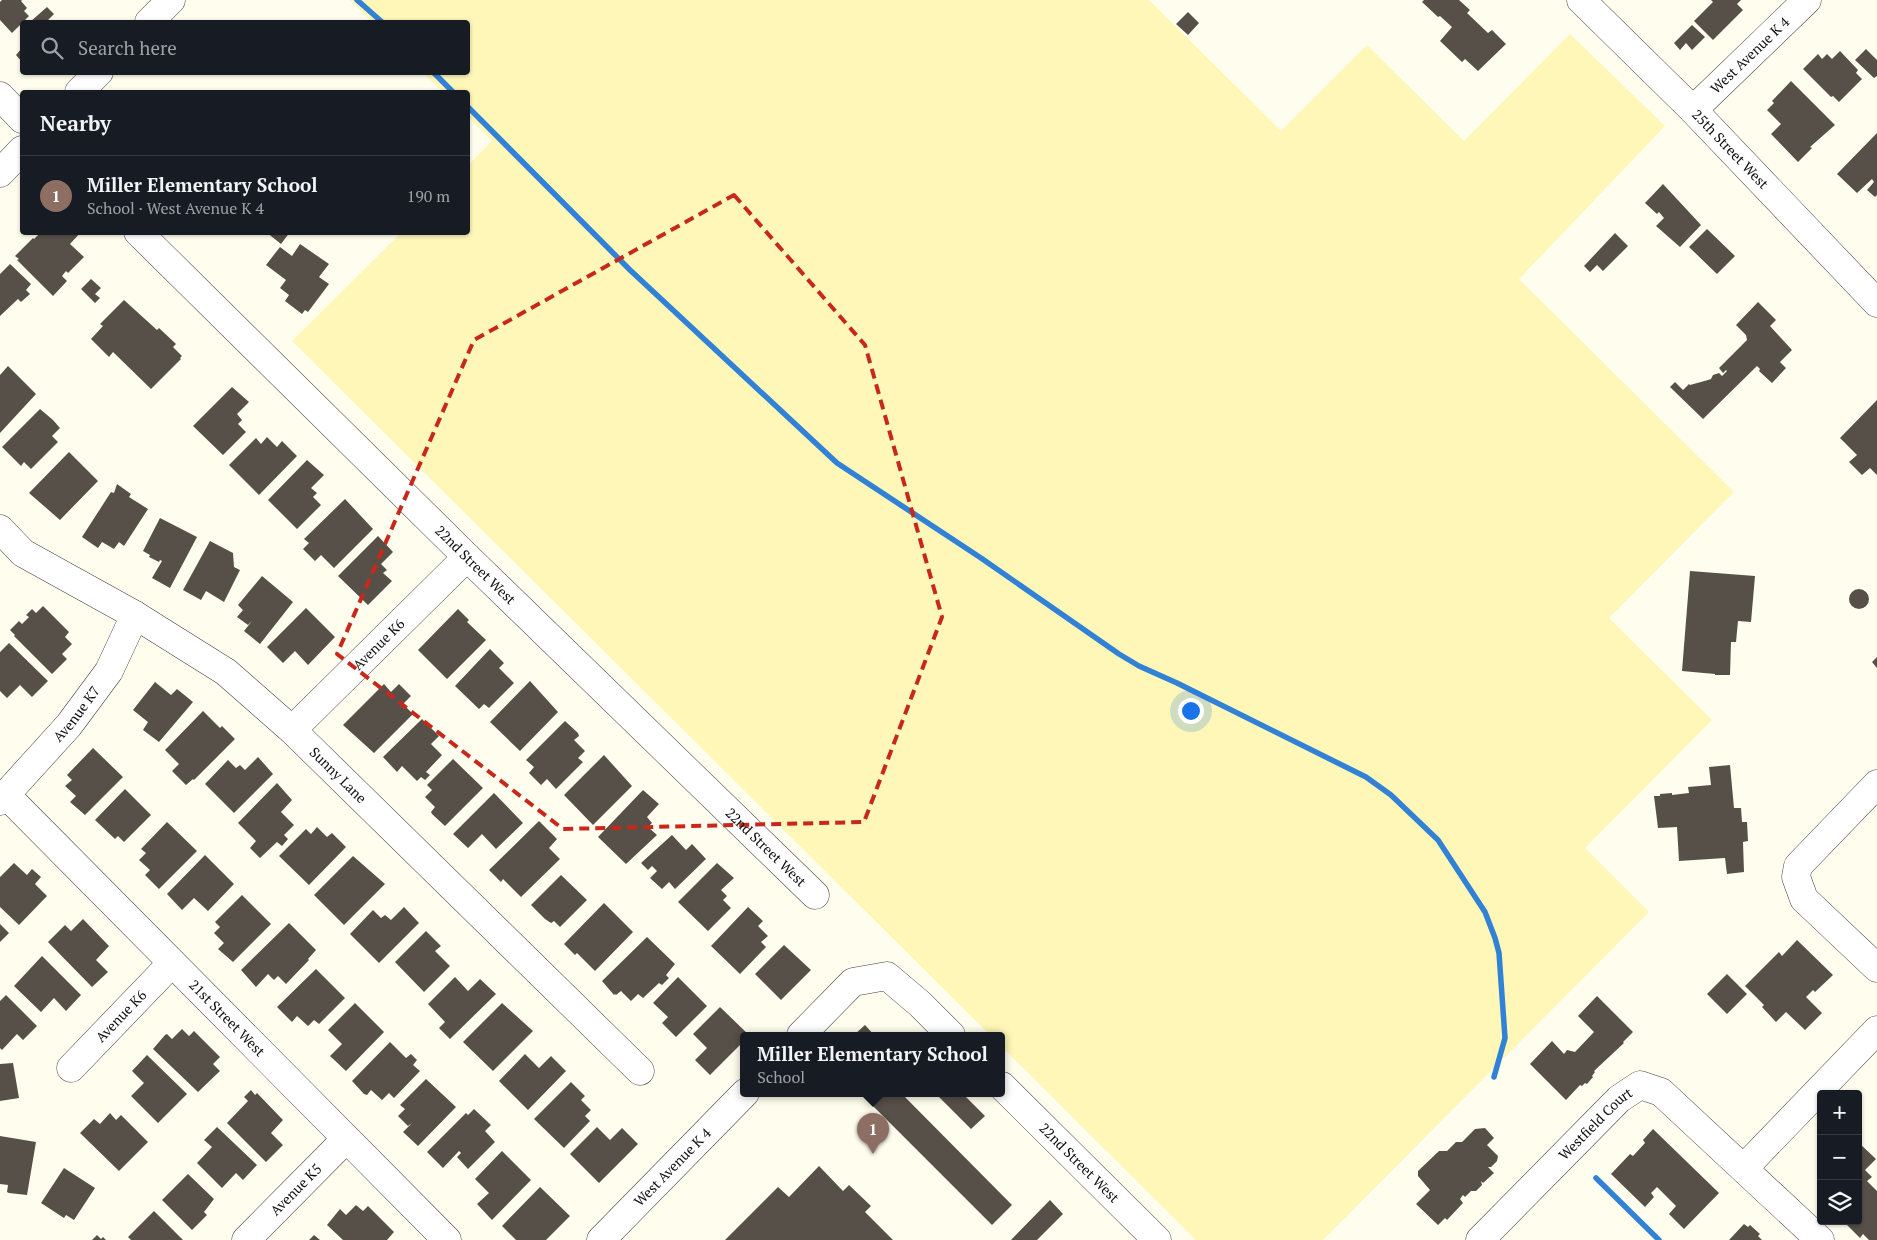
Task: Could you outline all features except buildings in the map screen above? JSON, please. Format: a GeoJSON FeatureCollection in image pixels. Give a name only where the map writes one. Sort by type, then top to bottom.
{"type":"FeatureCollection","features":[{"type":"Feature","properties":{"kind":"street"},"geometry":{"type":"LineString","coordinates":[[151,20],[171,0]]}},
{"type":"Feature","properties":{"kind":"street","name":"25th Street West"},"geometry":{"type":"LineString","coordinates":[[1580,0],[1693,110],[1877,303]]}},
{"type":"Feature","properties":{"kind":"street","name":"West Avenue K 4"},"geometry":{"type":"LineString","coordinates":[[1693,110],[1799,3]]}},
{"type":"Feature","properties":{"kind":"street"},"geometry":{"type":"LineString","coordinates":[[81,90],[96,75]]}},
{"type":"Feature","properties":{"kind":"street"},"geometry":{"type":"LineString","coordinates":[[0,96],[20,117]]}},
{"type":"Feature","properties":{"kind":"street"},"geometry":{"type":"LineString","coordinates":[[0,173],[20,152]]}},
{"type":"Feature","properties":{"kind":"street","name":"22nd Street West"},"geometry":{"type":"LineString","coordinates":[[141,235],[467,557],[816,895]]}},
{"type":"Feature","properties":{"kind":"street","name":"Sunny Lane"},"geometry":{"type":"LineString","coordinates":[[0,529],[23,553],[135,615],[226,672],[292,730],[640,1071]]}},
{"type":"Feature","properties":{"kind":"street","name":"Avenue K6"},"geometry":{"type":"LineString","coordinates":[[292,730],[467,557]]}},
{"type":"Feature","properties":{"kind":"street","name":"Avenue K7"},"geometry":{"type":"LineString","coordinates":[[3,798],[69,725],[109,671],[135,615]]}},
{"type":"Feature","properties":{"kind":"street"},"geometry":{"type":"LineString","coordinates":[[1877,784],[1798,866],[1796,877],[1804,899],[1877,968]]}},
{"type":"Feature","properties":{"kind":"street","name":"21st Street West"},"geometry":{"type":"LineString","coordinates":[[3,798],[172,962],[447,1240]]}},
{"type":"Feature","properties":{"kind":"street","name":"Avenue K6"},"geometry":{"type":"LineString","coordinates":[[71,1068],[172,962]]}},
{"type":"Feature","properties":{"kind":"street"},"geometry":{"type":"LineString","coordinates":[[804,1032],[854,982],[887,976],[920,1004],[948,1032]]}},
{"type":"Feature","properties":{"kind":"street"},"geometry":{"type":"LineString","coordinates":[[1820,1240],[1744,1168],[1877,1030]]}},
{"type":"Feature","properties":{"kind":"street","name":"Westfield Court"},"geometry":{"type":"LineString","coordinates":[[1480,1240],[1619,1099],[1640,1085],[1661,1092],[1744,1168]]}},
{"type":"Feature","properties":{"kind":"street","name":"22nd Street West"},"geometry":{"type":"LineString","coordinates":[[1005,1089],[1158,1240]]}},
{"type":"Feature","properties":{"kind":"street","name":"West Avenue K 4"},"geometry":{"type":"LineString","coordinates":[[601,1240],[741,1097]]}},
{"type":"Feature","properties":{"kind":"street","name":"Avenue K5"},"geometry":{"type":"LineString","coordinates":[[246,1240],[346,1138]]}},
{"type":"Feature","properties":{"kind":"highlighted area"},"geometry":{"type":"Polygon","coordinates":[[[734,195],[865,345],[942,617],[864,822],[563,829],[337,654],[474,340],[734,195]]]}},
{"type":"Feature","properties":{"kind":"sand"},"geometry":{"type":"Polygon","coordinates":[[[350,0],[1149,0],[1281,131],[1367,45],[1464,141],[1570,34],[1665,126],[1519,279],[1734,492],[1609,618],[1712,720],[1585,848],[1649,912],[1323,1240],[1196,1240],[1005,1050],[1005,1032],[987,1032],[292,341],[399,235],[470,235],[470,163],[492,141],[470,119],[470,90],[441,90],[425,75],[470,75],[470,20],[370,20],[350,0]]]}},
{"type":"Feature","properties":{"kind":"waterway"},"geometry":{"type":"LineString","coordinates":[[357,0],[380,20]]}},
{"type":"Feature","properties":{"kind":"waterway"},"geometry":{"type":"LineString","coordinates":[[436,75],[451,90]]}},
{"type":"Feature","properties":{"kind":"waterway"},"geometry":{"type":"LineString","coordinates":[[470,109],[630,270],[837,463],[1139,666],[1366,777],[1391,795],[1438,840],[1485,912],[1495,938],[1499,953],[1505,1038],[1494,1077]]}},
{"type":"Feature","properties":{"kind":"waterway"},"geometry":{"type":"LineString","coordinates":[[1596,1178],[1659,1240]]}},
{"type":"Feature","properties":{"kind":"place","name":"Miller Elementary School"},"geometry":{"type":"Point","coordinates":[873,1154]}}]}
